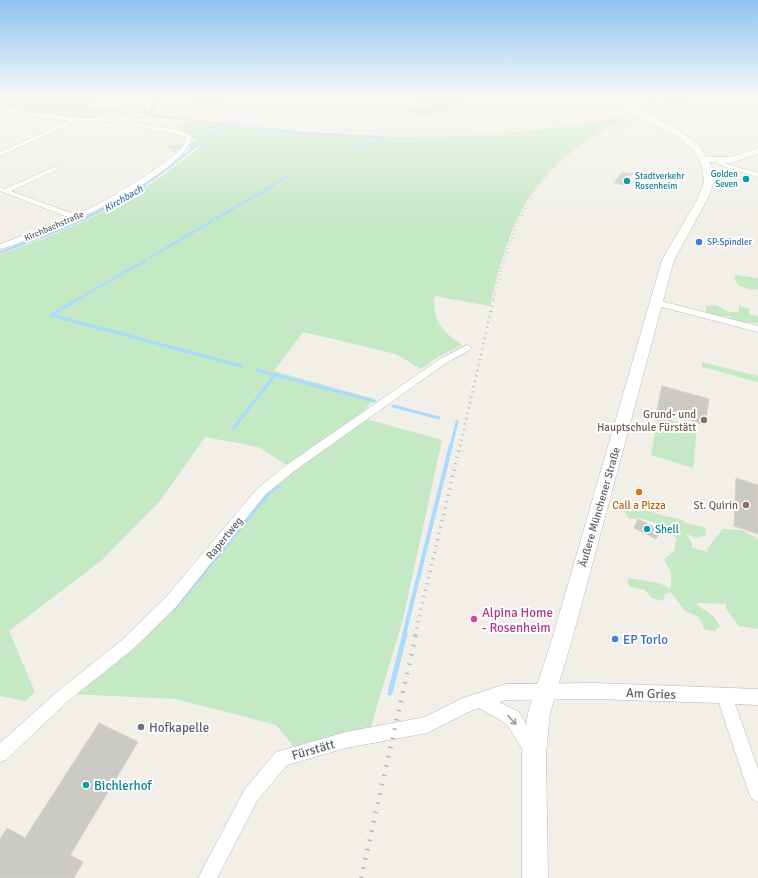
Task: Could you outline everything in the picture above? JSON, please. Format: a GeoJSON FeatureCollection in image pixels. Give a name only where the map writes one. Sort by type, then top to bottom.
{"type":"FeatureCollection","features":[{"type":"Feature","properties":{"kind":"main road","name":"Äußere Münchener Straße"},"geometry":{"type":"LineString","coordinates":[[535,878],[534,753],[536,725],[563,636],[668,260],[706,191],[709,175],[704,159],[696,148],[684,138]]}},
{"type":"Feature","properties":{"kind":"main road"},"geometry":{"type":"LineString","coordinates":[[704,159],[729,161],[739,159],[758,151]]}},
{"type":"Feature","properties":{"kind":"street"},"geometry":{"type":"LineString","coordinates":[[0,154],[36,138]]}},
{"type":"Feature","properties":{"kind":"street","name":"Kirchbachstraße"},"geometry":{"type":"LineString","coordinates":[[0,247],[23,240],[76,218],[115,199],[144,181],[183,151],[188,143],[189,138]]}},
{"type":"Feature","properties":{"kind":"street"},"geometry":{"type":"LineString","coordinates":[[717,160],[727,166],[758,175]]}},
{"type":"Feature","properties":{"kind":"street"},"geometry":{"type":"LineString","coordinates":[[3,190],[56,168]]}},
{"type":"Feature","properties":{"kind":"street"},"geometry":{"type":"LineString","coordinates":[[3,190],[76,218]]}},
{"type":"Feature","properties":{"kind":"street"},"geometry":{"type":"LineString","coordinates":[[656,303],[758,329]]}},
{"type":"Feature","properties":{"kind":"street","name":"Rapertweg"},"geometry":{"type":"LineString","coordinates":[[0,754],[63,696],[127,645],[172,602],[261,492],[289,469],[418,378],[443,361],[467,348]]}},
{"type":"Feature","properties":{"kind":"street","name":"Am Gries"},"geometry":{"type":"LineString","coordinates":[[545,693],[595,691],[758,697]]}},
{"type":"Feature","properties":{"kind":"street","name":"Fürstätt"},"geometry":{"type":"LineString","coordinates":[[207,878],[251,795],[282,758],[346,740],[427,725],[479,700],[506,692],[545,693]]}},
{"type":"Feature","properties":{"kind":"street"},"geometry":{"type":"LineString","coordinates":[[724,696],[758,793]]}},
{"type":"Feature","properties":{"kind":"street"},"geometry":{"type":"LineString","coordinates":[[479,700],[512,718],[534,753]]}},
{"type":"Feature","properties":{"kind":"green space"},"geometry":{"type":"Polygon","coordinates":[[[194,138],[590,138],[557,164],[541,181],[528,199],[509,239],[490,306],[435,296],[435,312],[440,325],[449,335],[462,345],[438,357],[421,369],[396,354],[303,332],[274,371],[374,399],[359,417],[442,440],[403,619],[370,730],[295,748],[276,725],[176,699],[70,694],[129,647],[288,466],[258,447],[205,437],[160,501],[102,560],[9,631],[35,692],[25,701],[0,696],[0,254],[40,240],[78,224],[116,205],[152,183],[203,145],[192,148],[184,146],[175,152],[169,152],[173,150],[166,148],[169,145],[189,144],[195,141],[194,138]]]}},
{"type":"Feature","properties":{"kind":"green space"},"geometry":{"type":"Polygon","coordinates":[[[736,275],[758,278],[758,289],[750,290],[738,285],[734,278],[736,275]]]}},
{"type":"Feature","properties":{"kind":"green space"},"geometry":{"type":"Polygon","coordinates":[[[716,305],[729,312],[739,312],[739,306],[750,309],[749,314],[758,316],[758,323],[736,322],[729,316],[717,316],[706,312],[706,306],[716,305]]]}},
{"type":"Feature","properties":{"kind":"green space"},"geometry":{"type":"Polygon","coordinates":[[[702,362],[758,376],[758,382],[702,367],[702,362]]]}},
{"type":"Feature","properties":{"kind":"green space"},"geometry":{"type":"Polygon","coordinates":[[[658,416],[697,428],[693,468],[651,455],[658,416]]]}},
{"type":"Feature","properties":{"kind":"green space"},"geometry":{"type":"Polygon","coordinates":[[[632,505],[667,517],[677,518],[689,524],[705,527],[706,535],[697,538],[686,534],[692,543],[692,548],[709,552],[707,549],[723,529],[742,530],[758,539],[758,629],[739,626],[726,609],[726,604],[697,603],[697,605],[713,616],[720,626],[715,631],[704,629],[699,617],[685,611],[671,592],[665,594],[663,601],[652,598],[645,590],[630,587],[627,582],[629,578],[659,583],[671,589],[671,572],[664,560],[674,551],[676,539],[666,526],[639,518],[629,519],[622,508],[632,505]]]}},
{"type":"Feature","properties":{"kind":"building"},"geometry":{"type":"Polygon","coordinates":[[[622,172],[632,174],[624,185],[614,183],[622,172]]]}},
{"type":"Feature","properties":{"kind":"building"},"geometry":{"type":"Polygon","coordinates":[[[662,386],[709,399],[705,425],[657,410],[662,386]]]}},
{"type":"Feature","properties":{"kind":"building","name":"St. Quirin"},"geometry":{"type":"Polygon","coordinates":[[[736,478],[758,485],[758,534],[734,526],[736,478]]]}},
{"type":"Feature","properties":{"kind":"building","name":"Shell"},"geometry":{"type":"Polygon","coordinates":[[[638,519],[660,530],[656,539],[634,528],[638,519]]]}},
{"type":"Feature","properties":{"kind":"building","name":"Bichlerhof"},"geometry":{"type":"Polygon","coordinates":[[[99,723],[138,742],[70,855],[83,862],[74,878],[0,878],[0,839],[7,828],[25,838],[99,723]]]}},
{"type":"Feature","properties":{"kind":"waterway","name":"Kirchbach"},"geometry":{"type":"LineString","coordinates":[[143,186],[206,138]]}},
{"type":"Feature","properties":{"kind":"waterway"},"geometry":{"type":"LineString","coordinates":[[377,141],[384,138]]}},
{"type":"Feature","properties":{"kind":"waterway"},"geometry":{"type":"LineString","coordinates":[[356,149],[374,142]]}},
{"type":"Feature","properties":{"kind":"waterway"},"geometry":{"type":"LineString","coordinates":[[272,186],[287,177]]}},
{"type":"Feature","properties":{"kind":"waterway","name":"Kirchbach"},"geometry":{"type":"LineString","coordinates":[[0,252],[75,223],[128,196],[145,185]]}},
{"type":"Feature","properties":{"kind":"waterway"},"geometry":{"type":"LineString","coordinates":[[217,218],[274,185]]}},
{"type":"Feature","properties":{"kind":"waterway"},"geometry":{"type":"LineString","coordinates":[[151,257],[212,221]]}},
{"type":"Feature","properties":{"kind":"waterway"},"geometry":{"type":"LineString","coordinates":[[78,299],[146,260]]}},
{"type":"Feature","properties":{"kind":"waterway"},"geometry":{"type":"LineString","coordinates":[[80,298],[51,315],[241,366]]}},
{"type":"Feature","properties":{"kind":"waterway"},"geometry":{"type":"LineString","coordinates":[[257,370],[374,401]]}},
{"type":"Feature","properties":{"kind":"waterway"},"geometry":{"type":"LineString","coordinates":[[233,429],[275,375]]}},
{"type":"Feature","properties":{"kind":"waterway"},"geometry":{"type":"LineString","coordinates":[[393,406],[439,418]]}},
{"type":"Feature","properties":{"kind":"waterway"},"geometry":{"type":"LineString","coordinates":[[451,446],[457,422]]}},
{"type":"Feature","properties":{"kind":"waterway"},"geometry":{"type":"LineString","coordinates":[[404,635],[451,445]]}},
{"type":"Feature","properties":{"kind":"waterway"},"geometry":{"type":"LineString","coordinates":[[173,610],[267,495],[277,486]]}},
{"type":"Feature","properties":{"kind":"waterway"},"geometry":{"type":"LineString","coordinates":[[390,693],[405,634]]}},
{"type":"Feature","properties":{"kind":"railway"},"geometry":{"type":"LineString","coordinates":[[539,186],[553,169],[569,155],[593,138]]}},
{"type":"Feature","properties":{"kind":"railway"},"geometry":{"type":"LineString","coordinates":[[587,153],[609,138]]}},
{"type":"Feature","properties":{"kind":"railway"},"geometry":{"type":"LineString","coordinates":[[494,299],[511,240],[523,212],[540,185]]}},
{"type":"Feature","properties":{"kind":"railway"},"geometry":{"type":"LineString","coordinates":[[460,446],[494,298]]}},
{"type":"Feature","properties":{"kind":"railway"},"geometry":{"type":"LineString","coordinates":[[415,635],[460,445]]}},
{"type":"Feature","properties":{"kind":"railway"},"geometry":{"type":"LineString","coordinates":[[361,878],[416,634]]}},
{"type":"Feature","properties":{"kind":"place","name":"Golden Seven"},"geometry":{"type":"Point","coordinates":[746,179]}},
{"type":"Feature","properties":{"kind":"place","name":"Stadtverkehr Rosenheim"},"geometry":{"type":"Point","coordinates":[627,181]}},
{"type":"Feature","properties":{"kind":"place","name":"SP:Spindler"},"geometry":{"type":"Point","coordinates":[699,242]}},
{"type":"Feature","properties":{"kind":"place","name":"Grund- und Hauptschule Fürstätt"},"geometry":{"type":"Point","coordinates":[704,420]}},
{"type":"Feature","properties":{"kind":"place","name":"Call a Pizza"},"geometry":{"type":"Point","coordinates":[639,492]}},
{"type":"Feature","properties":{"kind":"place","name":"St. Quirin"},"geometry":{"type":"Point","coordinates":[746,505]}},
{"type":"Feature","properties":{"kind":"place","name":"Shell"},"geometry":{"type":"Point","coordinates":[647,529]}},
{"type":"Feature","properties":{"kind":"place","name":"Alpina Home - Rosenheim"},"geometry":{"type":"Point","coordinates":[474,619]}},
{"type":"Feature","properties":{"kind":"place","name":"EP Torlo"},"geometry":{"type":"Point","coordinates":[615,639]}},
{"type":"Feature","properties":{"kind":"place","name":"Hofkapelle"},"geometry":{"type":"Point","coordinates":[141,727]}},
{"type":"Feature","properties":{"kind":"place","name":"Bichlerhof"},"geometry":{"type":"Point","coordinates":[86,785]}}]}
